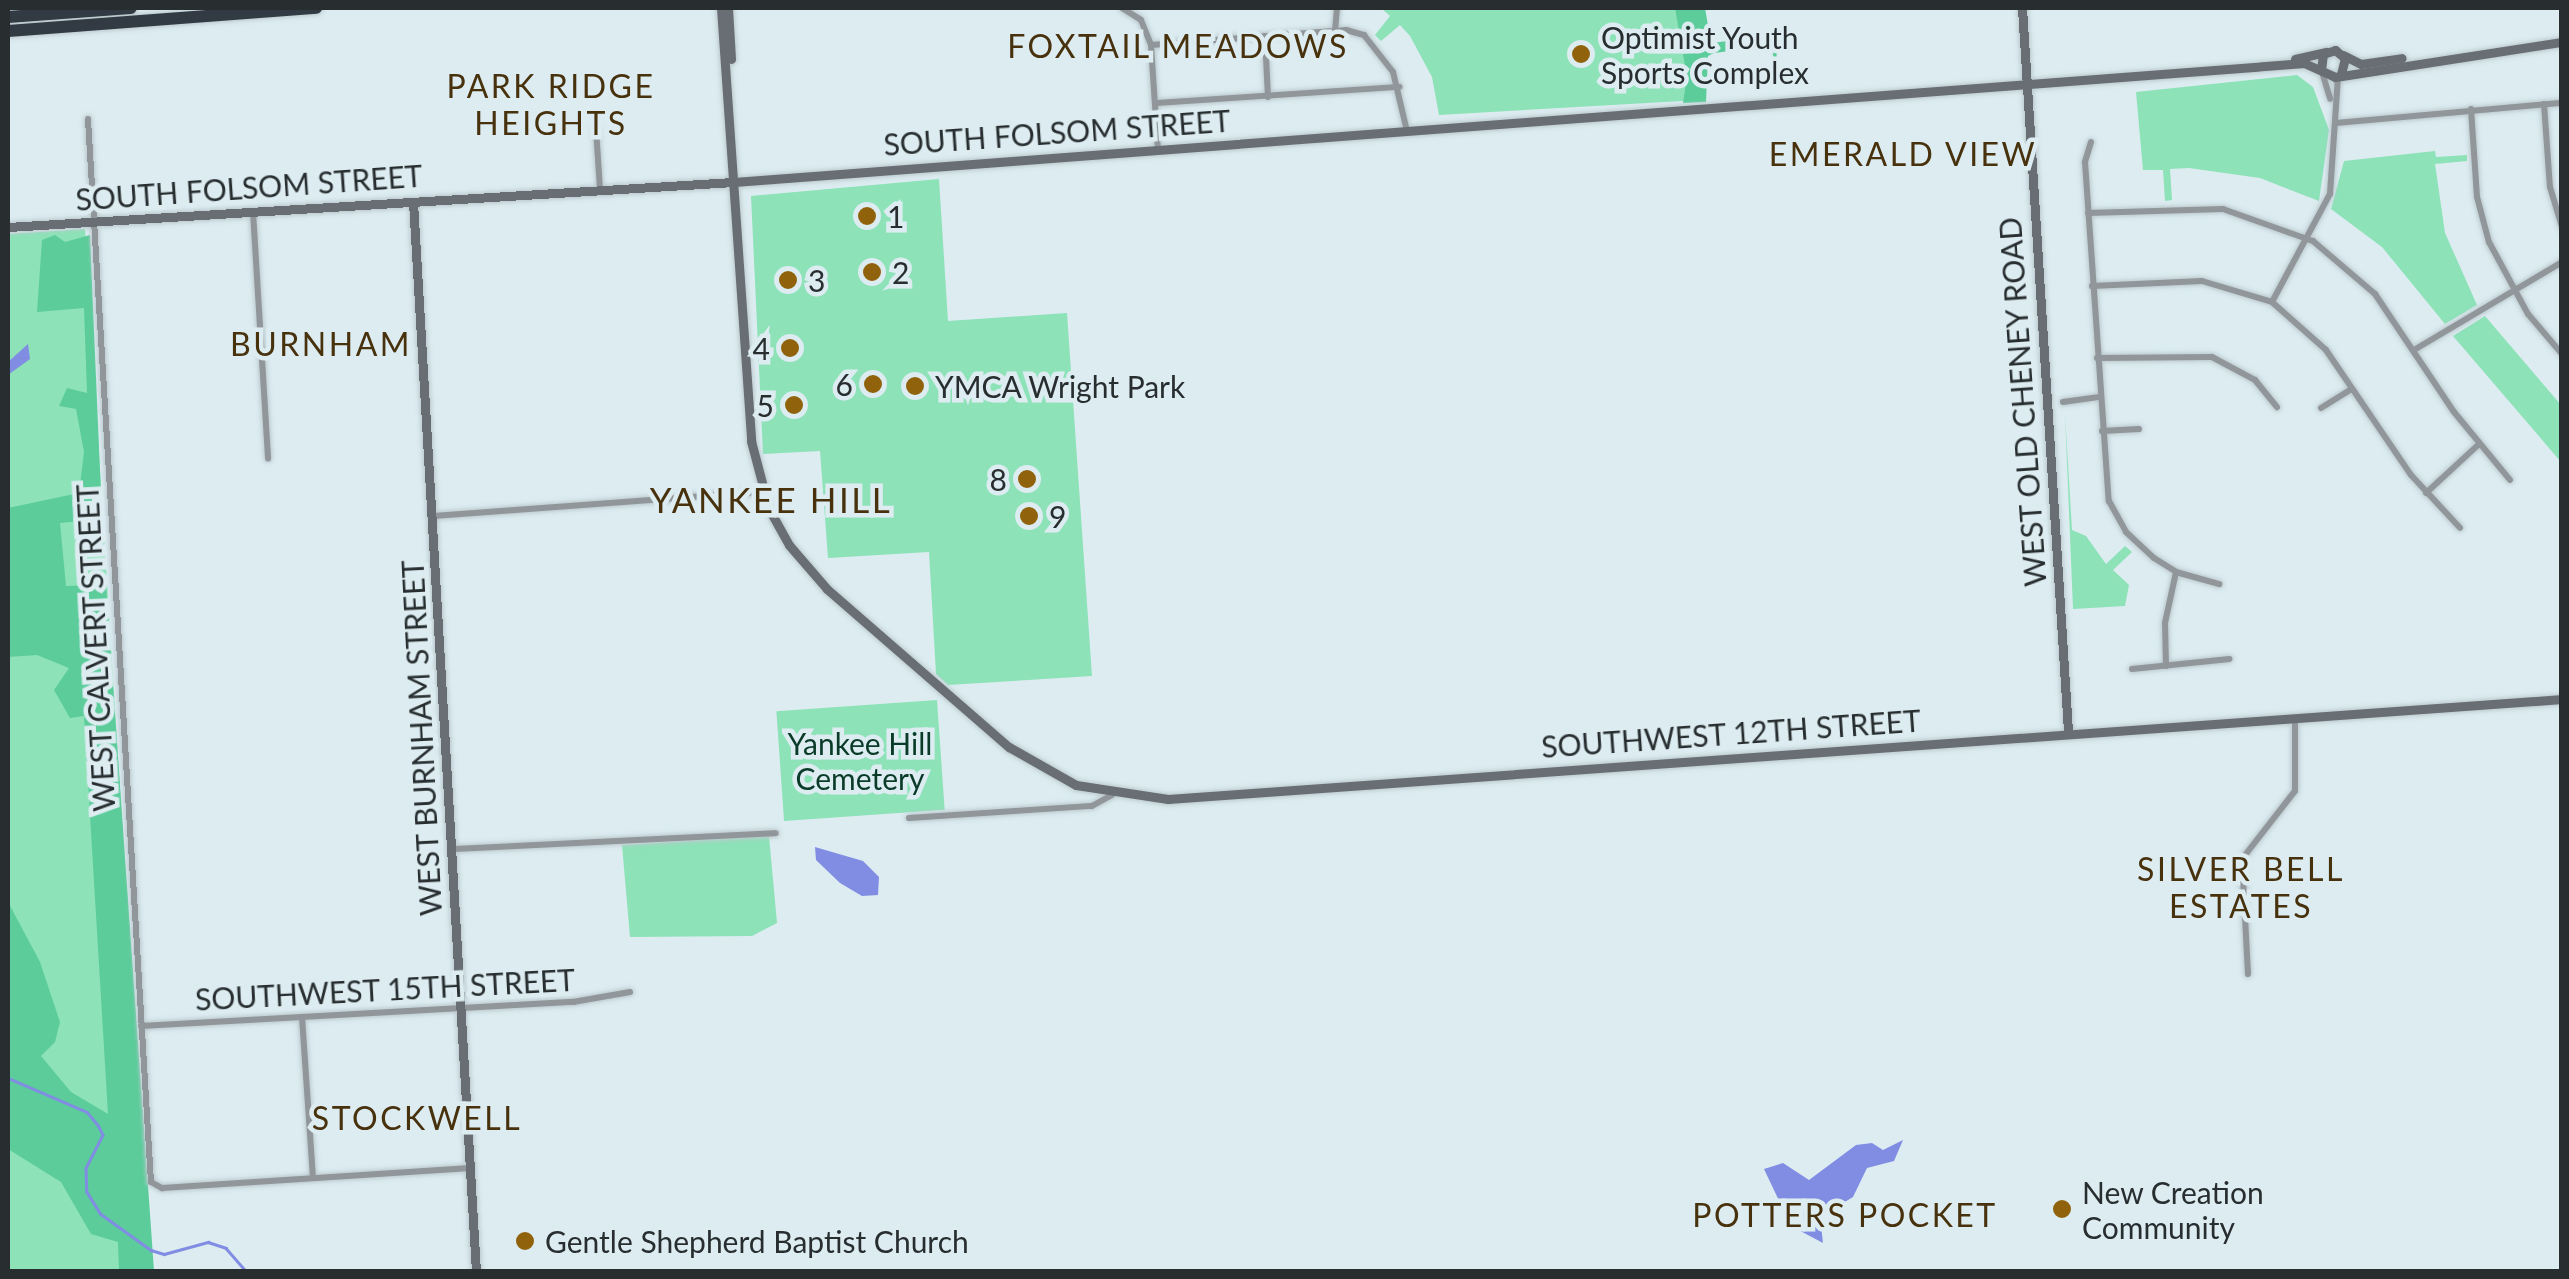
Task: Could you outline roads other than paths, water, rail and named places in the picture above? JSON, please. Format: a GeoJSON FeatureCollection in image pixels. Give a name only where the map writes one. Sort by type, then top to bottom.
{"type":"FeatureCollection","features":[{"type":"Feature","properties":{"kind":"highway"},"geometry":{"type":"LineString","coordinates":[[8,16],[131,8]]}},
{"type":"Feature","properties":{"kind":"highway"},"geometry":{"type":"LineString","coordinates":[[8,31],[316,8]]}},
{"type":"Feature","properties":{"kind":"street"},"geometry":{"type":"LineString","coordinates":[[725,8],[751,440],[762,492],[810,572],[958,704],[1034,765],[1112,795]]}},
{"type":"Feature","properties":{"kind":"street"},"geometry":{"type":"LineString","coordinates":[[1122,8],[1142,20],[1151,45],[1158,150]]}},
{"type":"Feature","properties":{"kind":"street"},"geometry":{"type":"LineString","coordinates":[[1335,31],[1337,8]]}},
{"type":"Feature","properties":{"kind":"street","name":"WEST OLD CHENEY ROAD"},"geometry":{"type":"LineString","coordinates":[[2022,8],[2068,732]]}},
{"type":"Feature","properties":{"kind":"street"},"geometry":{"type":"LineString","coordinates":[[1151,45],[1335,31],[1370,39],[1399,87],[1407,130]]}},
{"type":"Feature","properties":{"kind":"street"},"geometry":{"type":"LineString","coordinates":[[1265,36],[1268,97]]}},
{"type":"Feature","properties":{"kind":"street"},"geometry":{"type":"LineString","coordinates":[[2272,302],[2335,176],[2336,124],[2321,70],[2326,52],[2361,64],[2562,42]]}},
{"type":"Feature","properties":{"kind":"street","name":"SOUTH FOLSOM STREET"},"geometry":{"type":"LineString","coordinates":[[2110,79],[2268,65],[2326,52]]}},
{"type":"Feature","properties":{"kind":"street"},"geometry":{"type":"LineString","coordinates":[[2332,104],[2343,55]]}},
{"type":"Feature","properties":{"kind":"street"},"geometry":{"type":"LineString","coordinates":[[2340,75],[2419,59]]}},
{"type":"Feature","properties":{"kind":"street","name":"SOUTH FOLSOM STREET"},"geometry":{"type":"LineString","coordinates":[[8,227],[734,182],[2304,63],[2340,75]]}},
{"type":"Feature","properties":{"kind":"street"},"geometry":{"type":"LineString","coordinates":[[1156,103],[1399,87]]}},
{"type":"Feature","properties":{"kind":"street"},"geometry":{"type":"LineString","coordinates":[[2336,124],[2562,103]]}},
{"type":"Feature","properties":{"kind":"street"},"geometry":{"type":"LineString","coordinates":[[2544,104],[2550,187],[2562,227]]}},
{"type":"Feature","properties":{"kind":"street"},"geometry":{"type":"LineString","coordinates":[[2470,109],[2479,211],[2513,290],[2562,354]]}},
{"type":"Feature","properties":{"kind":"street","name":"WEST CALVERT STREET"},"geometry":{"type":"LineString","coordinates":[[88,119],[149,1176],[162,1188],[314,1178]]}},
{"type":"Feature","properties":{"kind":"street"},"geometry":{"type":"LineString","coordinates":[[596,129],[600,190]]}},
{"type":"Feature","properties":{"kind":"street"},"geometry":{"type":"LineString","coordinates":[[2092,142],[2085,162],[2105,484],[2116,518],[2176,572],[2219,584]]}},
{"type":"Feature","properties":{"kind":"street","name":"WEST BURNHAM STREET"},"geometry":{"type":"LineString","coordinates":[[414,202],[476,1272]]}},
{"type":"Feature","properties":{"kind":"street"},"geometry":{"type":"LineString","coordinates":[[2088,212],[2224,210],[2307,238],[2365,283],[2478,445],[2510,480]]}},
{"type":"Feature","properties":{"kind":"street"},"geometry":{"type":"LineString","coordinates":[[252,212],[268,459]]}},
{"type":"Feature","properties":{"kind":"street"},"geometry":{"type":"LineString","coordinates":[[2414,350],[2562,262]]}},
{"type":"Feature","properties":{"kind":"street"},"geometry":{"type":"LineString","coordinates":[[2092,286],[2202,281],[2272,302],[2311,332],[2426,492],[2460,528]]}},
{"type":"Feature","properties":{"kind":"street"},"geometry":{"type":"LineString","coordinates":[[2097,358],[2212,357],[2255,380],[2277,407]]}},
{"type":"Feature","properties":{"kind":"street"},"geometry":{"type":"LineString","coordinates":[[2321,408],[2352,389]]}},
{"type":"Feature","properties":{"kind":"street"},"geometry":{"type":"LineString","coordinates":[[2063,402],[2100,397]]}},
{"type":"Feature","properties":{"kind":"street"},"geometry":{"type":"LineString","coordinates":[[2102,431],[2139,429]]}},
{"type":"Feature","properties":{"kind":"street"},"geometry":{"type":"LineString","coordinates":[[2426,492],[2478,445]]}},
{"type":"Feature","properties":{"kind":"street"},"geometry":{"type":"LineString","coordinates":[[433,516],[762,492]]}},
{"type":"Feature","properties":{"kind":"street"},"geometry":{"type":"LineString","coordinates":[[2166,666],[2165,623],[2176,572]]}},
{"type":"Feature","properties":{"kind":"street"},"geometry":{"type":"LineString","coordinates":[[2132,669],[2228,659]]}},
{"type":"Feature","properties":{"kind":"street","name":"SOUTHWEST 12TH STREET"},"geometry":{"type":"LineString","coordinates":[[908,818],[1092,806],[1112,795],[1188,798],[2562,699]]}},
{"type":"Feature","properties":{"kind":"street"},"geometry":{"type":"LineString","coordinates":[[2248,974],[2241,866],[2248,848],[2295,791],[2294,717]]}},
{"type":"Feature","properties":{"kind":"street"},"geometry":{"type":"LineString","coordinates":[[453,848],[776,834]]}},
{"type":"Feature","properties":{"kind":"street","name":"SOUTHWEST 15TH STREET"},"geometry":{"type":"LineString","coordinates":[[141,1026],[462,1007],[630,992]]}},
{"type":"Feature","properties":{"kind":"street"},"geometry":{"type":"LineString","coordinates":[[302,1017],[314,1178],[470,1168]]}},
{"type":"Feature","properties":{"kind":"water"},"geometry":{"type":"Polygon","coordinates":[[[28,344],[30,359],[8,375],[8,362],[28,344]]]}},
{"type":"Feature","properties":{"kind":"water"},"geometry":{"type":"Polygon","coordinates":[[[815,847],[863,861],[879,877],[878,895],[862,896],[840,883],[816,860],[815,847]]]}},
{"type":"Feature","properties":{"kind":"water"},"geometry":{"type":"Polygon","coordinates":[[[1903,1140],[1894,1161],[1867,1168],[1853,1197],[1820,1217],[1823,1243],[1791,1226],[1764,1169],[1783,1163],[1809,1180],[1856,1145],[1872,1143],[1883,1150],[1903,1140]]]}},
{"type":"Feature","properties":{"kind":"waterway"},"geometry":{"type":"LineString","coordinates":[[8,1078],[87,1112],[98,1125],[103,1135],[86,1168],[87,1192],[101,1214],[151,1250],[164,1254],[208,1242],[226,1248],[247,1272]]}},
{"type":"Feature","properties":{"kind":"place","name":"Optimist Youth Sports Complex"},"geometry":{"type":"Point","coordinates":[1581,54]}},
{"type":"Feature","properties":{"kind":"place","name":"1"},"geometry":{"type":"Point","coordinates":[867,216]}},
{"type":"Feature","properties":{"kind":"place","name":"2"},"geometry":{"type":"Point","coordinates":[872,272]}},
{"type":"Feature","properties":{"kind":"place","name":"3"},"geometry":{"type":"Point","coordinates":[788,280]}},
{"type":"Feature","properties":{"kind":"place","name":"4"},"geometry":{"type":"Point","coordinates":[790,348]}},
{"type":"Feature","properties":{"kind":"place","name":"6"},"geometry":{"type":"Point","coordinates":[873,384]}},
{"type":"Feature","properties":{"kind":"place","name":"YMCA Wright Park"},"geometry":{"type":"Point","coordinates":[915,386]}},
{"type":"Feature","properties":{"kind":"place","name":"5"},"geometry":{"type":"Point","coordinates":[794,405]}},
{"type":"Feature","properties":{"kind":"place","name":"8"},"geometry":{"type":"Point","coordinates":[1027,479]}},
{"type":"Feature","properties":{"kind":"place","name":"9"},"geometry":{"type":"Point","coordinates":[1029,516]}},
{"type":"Feature","properties":{"kind":"place","name":"New Creation Community"},"geometry":{"type":"Point","coordinates":[2062,1209]}},
{"type":"Feature","properties":{"kind":"place","name":"Gentle Shepherd Baptist Church"},"geometry":{"type":"Point","coordinates":[525,1241]}},
{"type":"Feature","properties":{"kind":"district","name":"FOXTAIL MEADOWS"},"geometry":{"type":"Point","coordinates":[1178,46]}},
{"type":"Feature","properties":{"kind":"district","name":"PARK RIDGE HEIGHTS"},"geometry":{"type":"Point","coordinates":[551,106]}},
{"type":"Feature","properties":{"kind":"district","name":"EMERALD VIEW"},"geometry":{"type":"Point","coordinates":[1903,154]}},
{"type":"Feature","properties":{"kind":"district","name":"BURNHAM"},"geometry":{"type":"Point","coordinates":[321,344]}},
{"type":"Feature","properties":{"kind":"district","name":"YANKEE HILL"},"geometry":{"type":"Point","coordinates":[771,499]}},
{"type":"Feature","properties":{"kind":"district","name":"SILVER BELL ESTATES"},"geometry":{"type":"Point","coordinates":[2241,888]}},
{"type":"Feature","properties":{"kind":"district","name":"STOCKWELL"},"geometry":{"type":"Point","coordinates":[417,1118]}},
{"type":"Feature","properties":{"kind":"district","name":"POTTERS POCKET"},"geometry":{"type":"Point","coordinates":[1845,1215]}},
{"type":"Feature","properties":{"kind":"park label","name":"Yankee Hill Cemetery"},"geometry":{"type":"Point","coordinates":[860,760]}}]}
